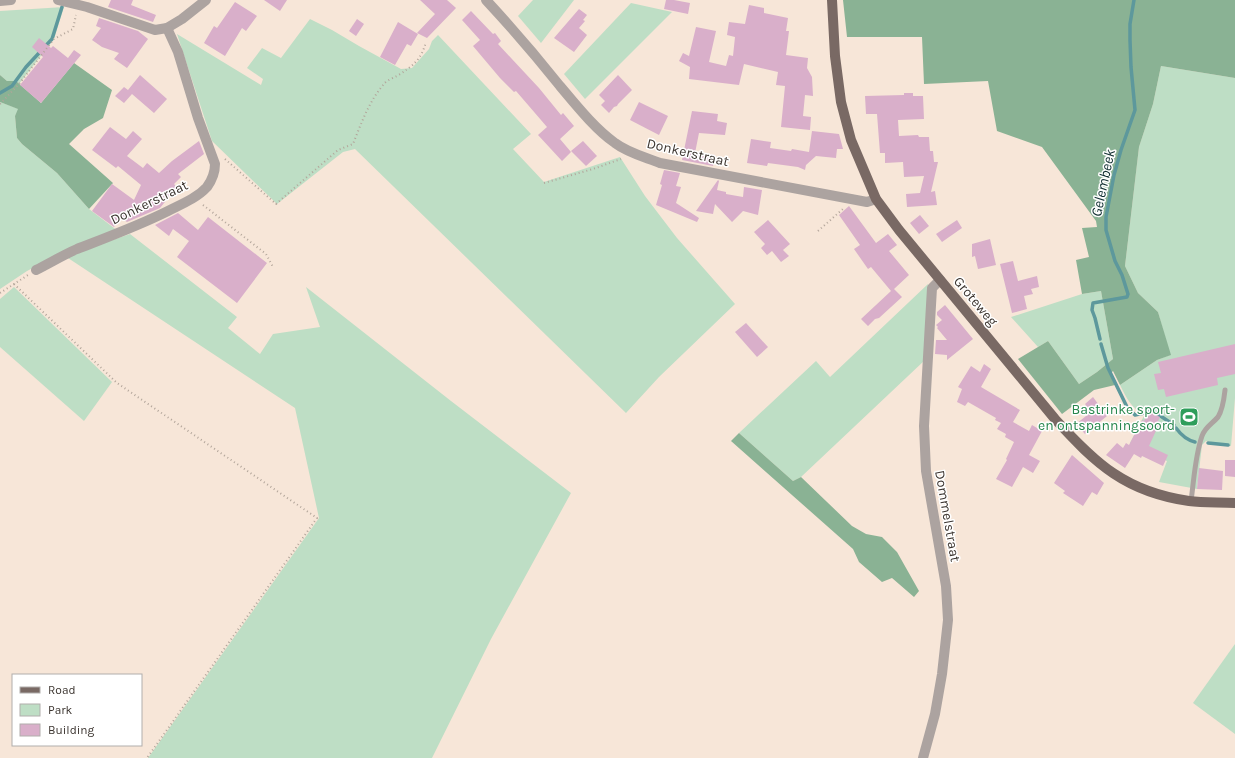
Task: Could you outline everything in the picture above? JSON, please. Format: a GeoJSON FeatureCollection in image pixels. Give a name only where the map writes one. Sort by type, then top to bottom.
{"type":"FeatureCollection","features":[{"type":"Feature","properties":{"kind":"main road","name":"Groteweg"},"geometry":{"type":"LineString","coordinates":[[832,0],[835,56],[841,102],[852,140],[876,199],[894,225],[1055,419],[1080,447],[1104,468],[1123,480],[1160,495],[1191,501],[1235,503]]}},
{"type":"Feature","properties":{"kind":"street"},"geometry":{"type":"LineString","coordinates":[[0,1],[11,0]]}},
{"type":"Feature","properties":{"kind":"street"},"geometry":{"type":"LineString","coordinates":[[58,0],[79,5],[155,30],[167,28],[182,20],[206,0]]}},
{"type":"Feature","properties":{"kind":"street","name":"Donkerstraat"},"geometry":{"type":"LineString","coordinates":[[486,0],[514,29],[577,105],[602,132],[615,143],[630,152],[660,163],[867,202],[876,199]]}},
{"type":"Feature","properties":{"kind":"street","name":"Donkerstraat"},"geometry":{"type":"LineString","coordinates":[[36,270],[76,250],[144,223],[194,198],[207,187],[212,180],[215,172],[215,164],[198,118],[178,52],[167,28]]}},
{"type":"Feature","properties":{"kind":"street","name":"Dommelstraat"},"geometry":{"type":"LineString","coordinates":[[923,758],[935,714],[941,681],[947,640],[948,620],[946,586],[926,471],[924,448],[932,288],[940,280]]}},
{"type":"Feature","properties":{"kind":"lane"},"geometry":{"type":"LineString","coordinates":[[1191,501],[1202,435],[1218,417],[1225,390]]}},
{"type":"Feature","properties":{"kind":"path"},"geometry":{"type":"LineString","coordinates":[[0,104],[19,84],[54,39],[73,29],[79,5]]}},
{"type":"Feature","properties":{"kind":"path"},"geometry":{"type":"LineString","coordinates":[[209,146],[276,204],[338,150],[353,144],[372,102],[385,82],[412,66],[422,55],[426,42]]}},
{"type":"Feature","properties":{"kind":"path"},"geometry":{"type":"LineString","coordinates":[[544,183],[626,158],[630,152]]}},
{"type":"Feature","properties":{"kind":"path"},"geometry":{"type":"LineString","coordinates":[[194,198],[266,254],[273,267]]}},
{"type":"Feature","properties":{"kind":"path"},"geometry":{"type":"LineString","coordinates":[[818,230],[855,199]]}},
{"type":"Feature","properties":{"kind":"path"},"geometry":{"type":"LineString","coordinates":[[0,293],[36,270]]}},
{"type":"Feature","properties":{"kind":"path"},"geometry":{"type":"LineString","coordinates":[[14,284],[117,383],[317,518],[147,758]]}},
{"type":"Feature","properties":{"kind":"green space"},"geometry":{"type":"Polygon","coordinates":[[[533,0],[574,0],[541,43],[518,16],[533,0]]]}},
{"type":"Feature","properties":{"kind":"green space"},"geometry":{"type":"Polygon","coordinates":[[[843,0],[1235,0],[1235,78],[1161,66],[1153,104],[1139,147],[1125,266],[1138,293],[1158,312],[1171,355],[1157,360],[1120,385],[1113,371],[1110,374],[1115,385],[1094,390],[1062,414],[1018,359],[1048,341],[1079,384],[1113,359],[1101,291],[1082,294],[1076,260],[1089,257],[1082,228],[1097,227],[1096,221],[1042,147],[997,131],[988,81],[924,84],[922,37],[847,37],[843,0]]]}},
{"type":"Feature","properties":{"kind":"green space"},"geometry":{"type":"Polygon","coordinates":[[[631,3],[672,12],[585,99],[564,74],[631,3]]]}},
{"type":"Feature","properties":{"kind":"green space"},"geometry":{"type":"Polygon","coordinates":[[[64,7],[54,39],[19,84],[16,81],[7,81],[0,75],[0,11],[64,7]]]}},
{"type":"Feature","properties":{"kind":"green space"},"geometry":{"type":"Polygon","coordinates":[[[310,19],[401,69],[412,68],[429,49],[432,41],[438,35],[531,134],[513,149],[544,182],[620,157],[645,196],[677,238],[735,304],[659,377],[626,413],[355,149],[343,152],[277,204],[212,141],[177,34],[261,85],[263,79],[247,68],[262,48],[281,58],[310,19]]]}},
{"type":"Feature","properties":{"kind":"green space"},"geometry":{"type":"Polygon","coordinates":[[[74,63],[112,90],[103,118],[84,129],[69,144],[113,183],[89,209],[57,173],[22,144],[17,138],[15,116],[18,109],[0,102],[0,75],[7,81],[16,81],[41,103],[74,63]]]}},
{"type":"Feature","properties":{"kind":"green space"},"geometry":{"type":"Polygon","coordinates":[[[1161,66],[1235,78],[1235,398],[1231,446],[1206,441],[1202,445],[1197,489],[1159,482],[1167,461],[1130,446],[1130,443],[1145,414],[1133,406],[1120,385],[1157,360],[1170,355],[1158,312],[1138,293],[1125,266],[1139,147],[1153,104],[1161,66]]]}},
{"type":"Feature","properties":{"kind":"green space"},"geometry":{"type":"Polygon","coordinates":[[[0,102],[19,109],[15,116],[17,138],[22,144],[57,173],[89,209],[118,231],[78,245],[27,271],[0,289],[0,102]]]}},
{"type":"Feature","properties":{"kind":"green space"},"geometry":{"type":"Polygon","coordinates":[[[130,234],[237,317],[228,328],[260,354],[273,334],[320,327],[306,287],[571,493],[491,639],[432,758],[148,758],[319,518],[295,408],[68,258],[84,250],[130,234]]]}},
{"type":"Feature","properties":{"kind":"green space"},"geometry":{"type":"Polygon","coordinates":[[[928,284],[925,360],[801,477],[793,481],[739,433],[816,361],[830,377],[928,284]]]}},
{"type":"Feature","properties":{"kind":"green space"},"geometry":{"type":"Polygon","coordinates":[[[14,287],[112,382],[84,421],[0,347],[0,299],[14,287]]]}},
{"type":"Feature","properties":{"kind":"green space"},"geometry":{"type":"Polygon","coordinates":[[[1101,291],[1113,359],[1079,384],[1048,341],[1038,347],[1011,317],[1082,294],[1101,291]]]}},
{"type":"Feature","properties":{"kind":"green space"},"geometry":{"type":"Polygon","coordinates":[[[739,433],[793,481],[801,477],[852,526],[866,534],[882,537],[897,552],[919,591],[914,597],[892,578],[882,582],[859,562],[853,549],[731,441],[739,433]]]}},
{"type":"Feature","properties":{"kind":"green space"},"geometry":{"type":"Polygon","coordinates":[[[1235,644],[1235,734],[1193,703],[1235,644]]]}},
{"type":"Feature","properties":{"kind":"building"},"geometry":{"type":"Polygon","coordinates":[[[111,0],[133,0],[131,5],[156,15],[153,22],[108,7],[111,0]]]}},
{"type":"Feature","properties":{"kind":"building"},"geometry":{"type":"Polygon","coordinates":[[[264,0],[287,0],[280,11],[264,0]]]}},
{"type":"Feature","properties":{"kind":"building"},"geometry":{"type":"Polygon","coordinates":[[[420,0],[447,0],[456,8],[427,38],[417,33],[435,14],[420,0]]]}},
{"type":"Feature","properties":{"kind":"building"},"geometry":{"type":"Polygon","coordinates":[[[666,0],[690,3],[688,14],[664,9],[666,0]]]}},
{"type":"Feature","properties":{"kind":"building"},"geometry":{"type":"Polygon","coordinates":[[[235,2],[257,16],[246,31],[242,28],[225,56],[204,43],[214,26],[217,28],[235,2]]]}},
{"type":"Feature","properties":{"kind":"building"},"geometry":{"type":"Polygon","coordinates":[[[749,5],[764,8],[764,13],[788,18],[786,31],[789,31],[786,55],[808,58],[807,68],[812,77],[813,96],[805,95],[803,116],[811,117],[810,130],[781,127],[785,86],[776,85],[778,72],[744,64],[739,85],[689,79],[690,67],[679,61],[683,53],[689,56],[696,27],[716,31],[709,62],[726,66],[729,55],[733,56],[735,37],[727,35],[729,22],[745,24],[749,5]]]}},
{"type":"Feature","properties":{"kind":"building"},"geometry":{"type":"Polygon","coordinates":[[[579,9],[587,15],[583,20],[585,21],[579,28],[587,35],[574,52],[554,38],[579,9]]]}},
{"type":"Feature","properties":{"kind":"building"},"geometry":{"type":"Polygon","coordinates":[[[471,11],[493,34],[495,33],[501,41],[498,44],[539,88],[561,115],[563,113],[574,126],[560,139],[571,152],[562,161],[538,135],[547,127],[516,91],[514,92],[500,78],[473,46],[480,40],[462,20],[471,11]]]}},
{"type":"Feature","properties":{"kind":"building"},"geometry":{"type":"Polygon","coordinates":[[[99,18],[138,31],[148,39],[127,68],[114,59],[119,53],[102,47],[92,40],[101,28],[96,26],[99,18]]]}},
{"type":"Feature","properties":{"kind":"building"},"geometry":{"type":"Polygon","coordinates":[[[357,19],[364,24],[356,36],[349,31],[357,19]]]}},
{"type":"Feature","properties":{"kind":"building"},"geometry":{"type":"Polygon","coordinates":[[[398,22],[418,34],[411,46],[407,44],[395,65],[380,57],[398,22]]]}},
{"type":"Feature","properties":{"kind":"building"},"geometry":{"type":"Polygon","coordinates":[[[39,38],[51,48],[53,46],[68,58],[74,50],[81,55],[41,103],[20,85],[43,57],[32,47],[39,38]]]}},
{"type":"Feature","properties":{"kind":"building"},"geometry":{"type":"Polygon","coordinates":[[[140,75],[167,99],[154,113],[132,94],[124,103],[115,96],[124,87],[128,90],[140,75]]]}},
{"type":"Feature","properties":{"kind":"building"},"geometry":{"type":"Polygon","coordinates":[[[618,75],[632,90],[609,113],[601,105],[605,101],[599,95],[618,75]]]}},
{"type":"Feature","properties":{"kind":"building"},"geometry":{"type":"Polygon","coordinates":[[[904,93],[913,93],[913,96],[923,96],[924,119],[898,120],[899,136],[918,135],[919,137],[929,137],[930,151],[933,151],[934,162],[938,162],[931,192],[935,191],[937,205],[907,207],[906,194],[920,193],[924,176],[904,177],[903,162],[885,163],[885,153],[880,153],[877,114],[866,114],[865,96],[904,95],[904,93]]]}},
{"type":"Feature","properties":{"kind":"building"},"geometry":{"type":"Polygon","coordinates":[[[639,102],[668,116],[659,135],[630,120],[639,102]]]}},
{"type":"Feature","properties":{"kind":"building"},"geometry":{"type":"Polygon","coordinates":[[[692,111],[718,114],[717,121],[727,123],[725,135],[699,133],[695,153],[715,155],[713,166],[682,160],[692,111]]]}},
{"type":"Feature","properties":{"kind":"building"},"geometry":{"type":"Polygon","coordinates":[[[110,127],[126,139],[133,131],[142,139],[127,156],[143,168],[147,163],[159,173],[172,161],[199,141],[204,154],[178,174],[181,177],[174,184],[177,187],[160,208],[127,222],[121,218],[114,227],[92,211],[112,184],[134,200],[141,185],[118,166],[116,168],[92,150],[110,127]]]}},
{"type":"Feature","properties":{"kind":"building"},"geometry":{"type":"Polygon","coordinates":[[[812,131],[839,134],[843,149],[837,149],[836,158],[816,156],[806,165],[805,170],[798,167],[768,163],[767,166],[747,163],[751,139],[771,142],[770,148],[791,151],[792,149],[809,152],[812,131]]]}},
{"type":"Feature","properties":{"kind":"building"},"geometry":{"type":"Polygon","coordinates":[[[583,141],[597,156],[586,166],[571,151],[583,141]]]}},
{"type":"Feature","properties":{"kind":"building"},"geometry":{"type":"Polygon","coordinates":[[[664,170],[680,173],[676,186],[681,187],[676,203],[699,218],[697,222],[656,205],[662,185],[660,184],[664,170]]]}},
{"type":"Feature","properties":{"kind":"building"},"geometry":{"type":"Polygon","coordinates":[[[718,180],[717,190],[726,192],[726,194],[743,197],[744,187],[762,190],[758,215],[743,211],[732,222],[715,204],[713,214],[696,211],[718,180]]]}},
{"type":"Feature","properties":{"kind":"building"},"geometry":{"type":"Polygon","coordinates":[[[849,206],[876,243],[888,234],[897,245],[889,251],[909,275],[894,289],[902,297],[868,326],[861,319],[891,291],[871,267],[868,269],[854,249],[860,245],[839,215],[849,206]]]}},
{"type":"Feature","properties":{"kind":"building"},"geometry":{"type":"Polygon","coordinates":[[[178,213],[198,230],[208,217],[267,263],[237,303],[177,257],[189,241],[173,229],[169,236],[155,225],[178,213]]]}},
{"type":"Feature","properties":{"kind":"building"},"geometry":{"type":"Polygon","coordinates":[[[920,215],[929,226],[919,234],[910,223],[920,215]]]}},
{"type":"Feature","properties":{"kind":"building"},"geometry":{"type":"Polygon","coordinates":[[[768,220],[790,244],[783,250],[789,256],[781,262],[772,251],[767,255],[761,248],[765,244],[754,232],[768,220]]]}},
{"type":"Feature","properties":{"kind":"building"},"geometry":{"type":"Polygon","coordinates":[[[957,220],[962,228],[942,242],[936,234],[957,220]]]}},
{"type":"Feature","properties":{"kind":"building"},"geometry":{"type":"Polygon","coordinates":[[[990,239],[996,265],[978,269],[975,256],[972,257],[972,244],[990,239]]]}},
{"type":"Feature","properties":{"kind":"building"},"geometry":{"type":"Polygon","coordinates":[[[1013,261],[1018,281],[1037,276],[1039,287],[1031,289],[1033,294],[1024,296],[1027,309],[1012,313],[1000,264],[1013,261]]]}},
{"type":"Feature","properties":{"kind":"building"},"geometry":{"type":"Polygon","coordinates":[[[945,305],[973,339],[947,360],[947,355],[935,354],[936,340],[947,340],[936,325],[942,320],[937,315],[937,312],[945,305]]]}},
{"type":"Feature","properties":{"kind":"building"},"geometry":{"type":"Polygon","coordinates":[[[746,323],[768,347],[757,357],[735,332],[746,323]]]}},
{"type":"Feature","properties":{"kind":"building"},"geometry":{"type":"Polygon","coordinates":[[[1235,344],[1235,374],[1217,378],[1218,385],[1166,397],[1164,389],[1158,390],[1154,374],[1161,373],[1158,362],[1235,344]]]}},
{"type":"Feature","properties":{"kind":"building"},"geometry":{"type":"Polygon","coordinates":[[[984,364],[991,369],[981,387],[1020,410],[1013,422],[1029,431],[1032,425],[1042,431],[1029,455],[1040,461],[1033,473],[1023,467],[1012,487],[996,479],[1007,460],[1006,459],[1014,442],[1005,437],[1006,434],[997,429],[1001,423],[995,420],[996,418],[968,402],[965,406],[957,402],[962,389],[958,387],[971,366],[980,372],[984,364]]]}},
{"type":"Feature","properties":{"kind":"building"},"geometry":{"type":"Polygon","coordinates":[[[1093,397],[1107,416],[1085,434],[1076,424],[1091,412],[1085,404],[1093,397]]]}},
{"type":"Feature","properties":{"kind":"building"},"geometry":{"type":"Polygon","coordinates":[[[1151,413],[1160,417],[1158,421],[1160,422],[1149,446],[1168,455],[1163,466],[1142,456],[1141,458],[1134,454],[1125,468],[1106,455],[1117,443],[1123,448],[1126,443],[1129,445],[1142,420],[1144,421],[1147,415],[1149,416],[1151,413]]]}},
{"type":"Feature","properties":{"kind":"building"},"geometry":{"type":"Polygon","coordinates":[[[1072,455],[1104,483],[1097,495],[1092,492],[1083,506],[1063,493],[1065,491],[1054,483],[1072,455]]]}},
{"type":"Feature","properties":{"kind":"building"},"geometry":{"type":"Polygon","coordinates":[[[1225,460],[1235,460],[1235,477],[1225,476],[1225,460]]]}},
{"type":"Feature","properties":{"kind":"building"},"geometry":{"type":"Polygon","coordinates":[[[1199,468],[1223,471],[1222,490],[1197,489],[1199,468]]]}},
{"type":"Feature","properties":{"kind":"waterway","name":"Gelembeek"},"geometry":{"type":"LineString","coordinates":[[1100,339],[1092,310],[1093,303],[1127,297],[1128,294],[1122,275],[1115,261],[1106,230],[1106,217],[1114,175],[1135,110],[1130,40],[1130,24],[1134,0]]}},
{"type":"Feature","properties":{"kind":"waterway","name":"Gelembeek"},"geometry":{"type":"LineString","coordinates":[[0,93],[12,86],[26,67],[52,39],[62,7]]}},
{"type":"Feature","properties":{"kind":"waterway","name":"Gelembeek"},"geometry":{"type":"LineString","coordinates":[[1101,344],[1108,368],[1127,407],[1135,415],[1153,411],[1174,425]]}},
{"type":"Feature","properties":{"kind":"waterway","name":"Gelembeek"},"geometry":{"type":"LineString","coordinates":[[1176,428],[1184,437],[1195,442]]}},
{"type":"Feature","properties":{"kind":"waterway","name":"Gelembeek"},"geometry":{"type":"LineString","coordinates":[[1208,443],[1228,445]]}},
{"type":"Feature","properties":{"kind":"place","name":"Bastrinke sport- en ontspanningsoord"},"geometry":{"type":"Point","coordinates":[1189,417]}}]}
